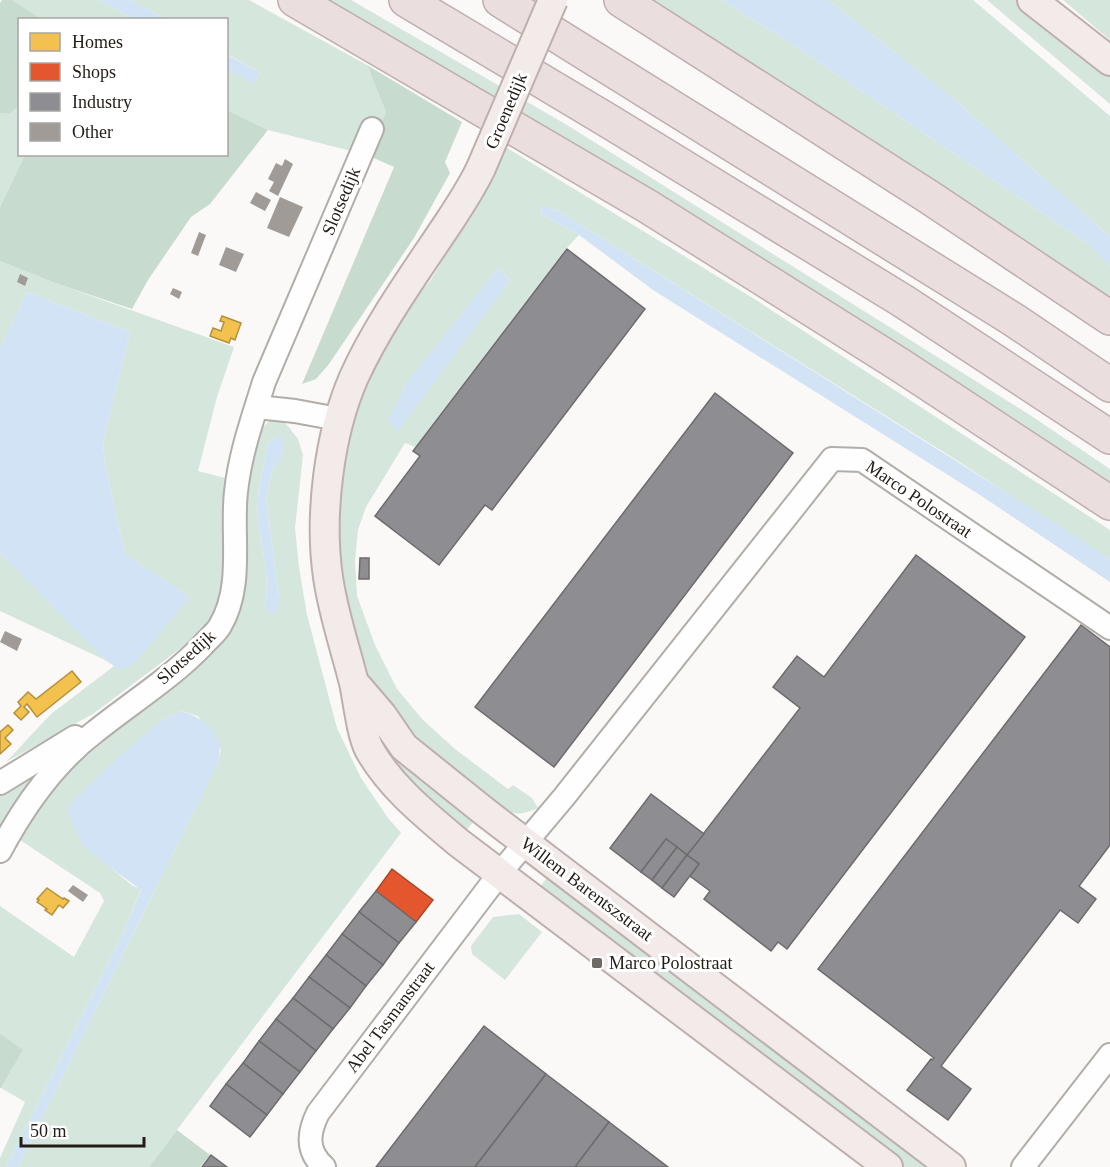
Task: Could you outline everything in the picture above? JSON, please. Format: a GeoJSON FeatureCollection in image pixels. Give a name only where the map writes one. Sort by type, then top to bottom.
{"type":"FeatureCollection","features":[{"type":"Feature","properties":{"kind":"highway"},"geometry":{"type":"LineString","coordinates":[[295,0],[647,206],[900,364],[1110,503]]}},
{"type":"Feature","properties":{"kind":"highway"},"geometry":{"type":"LineString","coordinates":[[406,0],[903,301],[1110,437]]}},
{"type":"Feature","properties":{"kind":"highway"},"geometry":{"type":"LineString","coordinates":[[500,0],[1005,314],[1110,385]]}},
{"type":"Feature","properties":{"kind":"highway"},"geometry":{"type":"LineString","coordinates":[[621,0],[929,196],[1110,318]]}},
{"type":"Feature","properties":{"kind":"main road","name":"Groenedijk"},"geometry":{"type":"LineString","coordinates":[[476,166],[534,0]]}},
{"type":"Feature","properties":{"kind":"main road","name":"Groenedijk"},"geometry":{"type":"LineString","coordinates":[[338,419],[355,376],[389,314],[451,218],[459,191],[476,166],[553,0]]}},
{"type":"Feature","properties":{"kind":"main road"},"geometry":{"type":"LineString","coordinates":[[1032,0],[1110,60]]}},
{"type":"Feature","properties":{"kind":"main road"},"geometry":{"type":"LineString","coordinates":[[1052,0],[1110,48]]}},
{"type":"Feature","properties":{"kind":"main road","name":"Willem Barentszstraat"},"geometry":{"type":"LineString","coordinates":[[338,419],[329,475],[325,532],[328,576],[338,628],[368,747],[385,773],[420,810],[459,843],[888,1167]]}},
{"type":"Feature","properties":{"kind":"main road","name":"Willem Barentszstraat"},"geometry":{"type":"LineString","coordinates":[[353,682],[382,715],[404,747],[951,1167]]}},
{"type":"Feature","properties":{"kind":"street","name":"Slotsedijk"},"geometry":{"type":"LineString","coordinates":[[0,850],[30,800],[64,760],[93,733],[185,663],[220,627],[229,606],[236,555],[236,492],[249,424],[264,382],[372,129]]}},
{"type":"Feature","properties":{"kind":"street"},"geometry":{"type":"LineString","coordinates":[[256,407],[296,411],[338,419]]}},
{"type":"Feature","properties":{"kind":"street","name":"Marco Polostraat"},"geometry":{"type":"LineString","coordinates":[[526,842],[832,459],[862,460],[1110,628]]}},
{"type":"Feature","properties":{"kind":"street"},"geometry":{"type":"LineString","coordinates":[[0,783],[78,735],[93,733]]}},
{"type":"Feature","properties":{"kind":"street","name":"Abel Tasmanstraat"},"geometry":{"type":"LineString","coordinates":[[324,1167],[318,1162],[309,1141],[311,1128],[318,1113],[526,842]]}},
{"type":"Feature","properties":{"kind":"street"},"geometry":{"type":"LineString","coordinates":[[1023,1167],[1110,1055]]}},
{"type":"Feature","properties":{"kind":"green space"},"geometry":{"type":"Polygon","coordinates":[[[2,0],[12,0],[40,18],[18,18],[18,107],[9,114],[0,113],[0,3],[2,0]]]}},
{"type":"Feature","properties":{"kind":"green space"},"geometry":{"type":"Polygon","coordinates":[[[12,0],[99,0],[133,18],[40,18],[12,0]]]}},
{"type":"Feature","properties":{"kind":"green space"},"geometry":{"type":"Polygon","coordinates":[[[131,0],[249,0],[367,65],[386,112],[367,155],[268,130],[228,110],[228,70],[254,83],[260,73],[228,55],[228,18],[163,18],[131,0]]]}},
{"type":"Feature","properties":{"kind":"green space"},"geometry":{"type":"Polygon","coordinates":[[[323,0],[351,0],[567,125],[1030,415],[1110,469],[1110,487],[323,0]]]}},
{"type":"Feature","properties":{"kind":"green space"},"geometry":{"type":"Polygon","coordinates":[[[652,0],[721,0],[783,38],[1091,246],[1110,266],[1110,297],[652,0]]]}},
{"type":"Feature","properties":{"kind":"green space"},"geometry":{"type":"Polygon","coordinates":[[[828,0],[973,0],[1110,116],[1110,237],[949,95],[828,0]]]}},
{"type":"Feature","properties":{"kind":"green space"},"geometry":{"type":"Polygon","coordinates":[[[987,0],[1018,0],[1110,69],[1110,104],[987,0]]]}},
{"type":"Feature","properties":{"kind":"green space"},"geometry":{"type":"Polygon","coordinates":[[[1063,0],[1110,0],[1110,40],[1063,0]]]}},
{"type":"Feature","properties":{"kind":"green space"},"geometry":{"type":"Polygon","coordinates":[[[367,65],[462,122],[445,162],[450,173],[414,238],[329,364],[316,379],[302,384],[394,167],[367,155],[386,112],[367,65]]]}},
{"type":"Feature","properties":{"kind":"green space"},"geometry":{"type":"Polygon","coordinates":[[[18,107],[18,156],[25,156],[0,207],[0,113],[9,114],[18,107]]]}},
{"type":"Feature","properties":{"kind":"green space"},"geometry":{"type":"Polygon","coordinates":[[[228,110],[268,130],[210,204],[191,217],[148,280],[132,309],[55,283],[0,261],[0,207],[25,156],[228,156],[228,110]]]}},
{"type":"Feature","properties":{"kind":"green space"},"geometry":{"type":"Polygon","coordinates":[[[504,146],[756,300],[1110,530],[1110,560],[953,458],[608,242],[558,211],[542,206],[541,214],[579,235],[415,447],[405,443],[366,507],[358,530],[355,561],[357,596],[375,645],[397,689],[423,720],[455,749],[508,789],[513,785],[532,798],[538,808],[521,813],[504,811],[434,760],[369,687],[340,586],[336,522],[344,430],[359,387],[412,302],[430,281],[464,226],[504,146]],[[498,268],[405,385],[389,421],[407,418],[510,280],[498,268]]]}},
{"type":"Feature","properties":{"kind":"green space"},"geometry":{"type":"Polygon","coordinates":[[[0,261],[234,347],[217,397],[198,471],[225,478],[227,563],[217,612],[193,639],[93,714],[6,762],[51,714],[114,666],[120,670],[190,597],[125,554],[105,465],[103,442],[130,332],[27,292],[0,348],[0,261]]]}},
{"type":"Feature","properties":{"kind":"green space"},"geometry":{"type":"Polygon","coordinates":[[[276,415],[298,439],[303,455],[295,528],[307,615],[337,728],[361,778],[401,833],[149,1167],[18,1167],[218,762],[221,750],[198,716],[181,711],[159,722],[73,801],[82,844],[133,886],[141,889],[125,929],[6,1167],[0,1167],[0,1158],[25,1102],[1,1088],[23,1050],[0,1033],[0,906],[74,957],[104,901],[100,893],[14,836],[44,787],[215,642],[255,443],[262,428],[276,415]],[[282,436],[269,441],[258,500],[258,520],[267,586],[264,608],[279,597],[266,499],[273,467],[280,460],[284,446],[280,441],[282,436]]]}},
{"type":"Feature","properties":{"kind":"green space"},"geometry":{"type":"Polygon","coordinates":[[[0,553],[105,660],[0,611],[0,553]]]}},
{"type":"Feature","properties":{"kind":"green space"},"geometry":{"type":"Polygon","coordinates":[[[72,743],[0,837],[0,790],[72,743]]]}},
{"type":"Feature","properties":{"kind":"green space"},"geometry":{"type":"Polygon","coordinates":[[[398,754],[479,815],[461,837],[391,763],[398,754]]]}},
{"type":"Feature","properties":{"kind":"green space"},"geometry":{"type":"Polygon","coordinates":[[[552,870],[940,1167],[896,1167],[536,893],[552,870]]]}},
{"type":"Feature","properties":{"kind":"green space"},"geometry":{"type":"Polygon","coordinates":[[[519,914],[542,932],[505,980],[472,954],[471,946],[493,917],[519,914]]]}},
{"type":"Feature","properties":{"kind":"green space"},"geometry":{"type":"Polygon","coordinates":[[[0,1033],[23,1050],[1,1088],[0,1088],[0,1033]]]}},
{"type":"Feature","properties":{"kind":"green space"},"geometry":{"type":"Polygon","coordinates":[[[177,1130],[210,1155],[200,1167],[149,1167],[177,1130]]]}},
{"type":"Feature","properties":{"kind":"water"},"geometry":{"type":"Polygon","coordinates":[[[99,0],[131,0],[163,18],[133,18],[99,0]]]}},
{"type":"Feature","properties":{"kind":"water"},"geometry":{"type":"Polygon","coordinates":[[[721,0],[828,0],[949,95],[1110,237],[1110,266],[1091,246],[783,38],[721,0]]]}},
{"type":"Feature","properties":{"kind":"water"},"geometry":{"type":"Polygon","coordinates":[[[228,55],[260,73],[254,84],[228,70],[228,55]]]}},
{"type":"Feature","properties":{"kind":"water"},"geometry":{"type":"Polygon","coordinates":[[[542,206],[558,211],[1083,541],[1110,560],[1110,582],[983,497],[653,290],[579,235],[541,214],[542,206]]]}},
{"type":"Feature","properties":{"kind":"water"},"geometry":{"type":"Polygon","coordinates":[[[498,268],[510,280],[398,431],[388,421],[405,385],[498,268]]]}},
{"type":"Feature","properties":{"kind":"water"},"geometry":{"type":"Polygon","coordinates":[[[27,292],[130,332],[103,442],[105,465],[125,554],[190,597],[133,665],[120,670],[105,660],[0,553],[0,348],[27,292]]]}},
{"type":"Feature","properties":{"kind":"water"},"geometry":{"type":"Polygon","coordinates":[[[278,435],[283,436],[281,441],[284,446],[280,460],[273,467],[266,499],[279,597],[278,610],[273,613],[264,608],[267,586],[259,531],[258,500],[269,441],[277,438],[278,435]]]}},
{"type":"Feature","properties":{"kind":"water"},"geometry":{"type":"Polygon","coordinates":[[[181,711],[198,718],[212,729],[219,744],[218,762],[18,1167],[6,1167],[125,929],[141,890],[82,844],[67,811],[73,801],[110,765],[159,722],[181,711]]]}},
{"type":"Feature","properties":{"kind":"building: Homes"},"geometry":{"type":"Polygon","coordinates":[[[222,316],[241,323],[235,340],[231,338],[229,343],[210,336],[213,328],[221,331],[224,322],[220,321],[222,316]]]}},
{"type":"Feature","properties":{"kind":"building: Homes"},"geometry":{"type":"Polygon","coordinates":[[[72,671],[81,682],[37,717],[27,704],[24,707],[29,712],[21,720],[14,713],[21,706],[18,702],[28,692],[36,699],[72,671]]]}},
{"type":"Feature","properties":{"kind":"building: Homes"},"geometry":{"type":"Polygon","coordinates":[[[8,725],[13,730],[5,738],[11,744],[0,754],[0,732],[8,725]]]}},
{"type":"Feature","properties":{"kind":"building: Homes"},"geometry":{"type":"Polygon","coordinates":[[[47,888],[69,901],[63,908],[59,905],[52,915],[37,902],[47,888]]]}},
{"type":"Feature","properties":{"kind":"building: Shops"},"geometry":{"type":"Polygon","coordinates":[[[392,869],[433,900],[416,922],[376,891],[392,869]]]}},
{"type":"Feature","properties":{"kind":"building: Industry"},"geometry":{"type":"Polygon","coordinates":[[[567,249],[645,309],[492,510],[485,505],[439,565],[375,516],[420,456],[413,451],[567,249]]]}},
{"type":"Feature","properties":{"kind":"building: Industry"},"geometry":{"type":"Polygon","coordinates":[[[715,393],[793,453],[554,767],[475,707],[715,393]]]}},
{"type":"Feature","properties":{"kind":"building: Industry"},"geometry":{"type":"Polygon","coordinates":[[[916,555],[1025,637],[787,949],[778,942],[771,951],[704,899],[710,891],[690,876],[699,864],[687,855],[800,708],[773,687],[797,656],[824,677],[916,555]]]}},
{"type":"Feature","properties":{"kind":"building: Industry"},"geometry":{"type":"Polygon","coordinates":[[[360,558],[369,558],[369,579],[359,579],[360,558]]]}},
{"type":"Feature","properties":{"kind":"building: Industry"},"geometry":{"type":"Polygon","coordinates":[[[1081,625],[1110,647],[1110,845],[1079,886],[1096,899],[1078,923],[1060,910],[941,1066],[971,1089],[948,1120],[907,1090],[934,1058],[818,969],[1081,625]]]}},
{"type":"Feature","properties":{"kind":"building: Industry"},"geometry":{"type":"Polygon","coordinates":[[[651,794],[704,834],[687,855],[666,839],[641,872],[610,848],[651,794]]]}},
{"type":"Feature","properties":{"kind":"building: Industry"},"geometry":{"type":"Polygon","coordinates":[[[666,839],[677,847],[652,880],[641,872],[666,839]]]}},
{"type":"Feature","properties":{"kind":"building: Industry"},"geometry":{"type":"Polygon","coordinates":[[[677,847],[687,855],[662,888],[652,880],[677,847]]]}},
{"type":"Feature","properties":{"kind":"building: Industry"},"geometry":{"type":"Polygon","coordinates":[[[687,855],[699,864],[674,897],[662,888],[687,855]]]}},
{"type":"Feature","properties":{"kind":"building: Industry"},"geometry":{"type":"Polygon","coordinates":[[[376,891],[416,922],[399,943],[359,912],[376,891]]]}},
{"type":"Feature","properties":{"kind":"building: Industry"},"geometry":{"type":"Polygon","coordinates":[[[359,912],[399,943],[383,965],[342,934],[359,912]]]}},
{"type":"Feature","properties":{"kind":"building: Industry"},"geometry":{"type":"Polygon","coordinates":[[[342,934],[383,965],[366,986],[326,955],[342,934]]]}},
{"type":"Feature","properties":{"kind":"building: Industry"},"geometry":{"type":"Polygon","coordinates":[[[326,955],[366,986],[350,1008],[309,977],[326,955]]]}},
{"type":"Feature","properties":{"kind":"building: Industry"},"geometry":{"type":"Polygon","coordinates":[[[309,977],[350,1008],[333,1029],[293,998],[309,977]]]}},
{"type":"Feature","properties":{"kind":"building: Industry"},"geometry":{"type":"Polygon","coordinates":[[[293,998],[333,1029],[316,1051],[276,1019],[293,998]]]}},
{"type":"Feature","properties":{"kind":"building: Industry"},"geometry":{"type":"Polygon","coordinates":[[[276,1019],[316,1051],[300,1072],[259,1041],[276,1019]]]}},
{"type":"Feature","properties":{"kind":"building: Industry"},"geometry":{"type":"Polygon","coordinates":[[[484,1026],[546,1074],[475,1167],[376,1167],[484,1026]]]}},
{"type":"Feature","properties":{"kind":"building: Industry"},"geometry":{"type":"Polygon","coordinates":[[[259,1041],[300,1072],[283,1094],[243,1063],[259,1041]]]}},
{"type":"Feature","properties":{"kind":"building: Industry"},"geometry":{"type":"Polygon","coordinates":[[[243,1063],[283,1094],[267,1115],[226,1084],[243,1063]]]}},
{"type":"Feature","properties":{"kind":"building: Industry"},"geometry":{"type":"Polygon","coordinates":[[[546,1074],[609,1122],[575,1167],[475,1167],[546,1074]]]}},
{"type":"Feature","properties":{"kind":"building: Industry"},"geometry":{"type":"Polygon","coordinates":[[[226,1084],[267,1115],[250,1137],[210,1106],[226,1084]]]}},
{"type":"Feature","properties":{"kind":"building: Industry"},"geometry":{"type":"Polygon","coordinates":[[[609,1122],[668,1167],[575,1167],[609,1122]]]}},
{"type":"Feature","properties":{"kind":"building: Industry"},"geometry":{"type":"Polygon","coordinates":[[[211,1155],[227,1167],[202,1167],[211,1155]]]}},
{"type":"Feature","properties":{"kind":"building: Other"},"geometry":{"type":"Polygon","coordinates":[[[285,159],[293,164],[278,196],[269,191],[274,182],[268,179],[276,163],[282,166],[285,159]]]}},
{"type":"Feature","properties":{"kind":"building: Other"},"geometry":{"type":"Polygon","coordinates":[[[256,192],[271,200],[265,211],[250,203],[256,192]]]}},
{"type":"Feature","properties":{"kind":"building: Other"},"geometry":{"type":"Polygon","coordinates":[[[280,197],[303,207],[289,237],[267,228],[280,197]]]}},
{"type":"Feature","properties":{"kind":"building: Other"},"geometry":{"type":"Polygon","coordinates":[[[199,232],[206,235],[198,256],[191,253],[199,232]]]}},
{"type":"Feature","properties":{"kind":"building: Other"},"geometry":{"type":"Polygon","coordinates":[[[226,247],[244,254],[236,272],[219,265],[226,247]]]}},
{"type":"Feature","properties":{"kind":"building: Other"},"geometry":{"type":"Polygon","coordinates":[[[20,274],[28,278],[25,286],[17,282],[20,274]]]}},
{"type":"Feature","properties":{"kind":"building: Other"},"geometry":{"type":"Polygon","coordinates":[[[173,288],[182,292],[179,299],[170,294],[173,288]]]}},
{"type":"Feature","properties":{"kind":"building: Other"},"geometry":{"type":"Polygon","coordinates":[[[5,631],[22,639],[17,651],[0,642],[5,631]]]}},
{"type":"Feature","properties":{"kind":"building: Other"},"geometry":{"type":"Polygon","coordinates":[[[73,885],[88,895],[83,902],[68,891],[73,885]]]}},
{"type":"Feature","properties":{"kind":"place","name":"Marco Polostraat"},"geometry":{"type":"Point","coordinates":[597,963]}}]}
